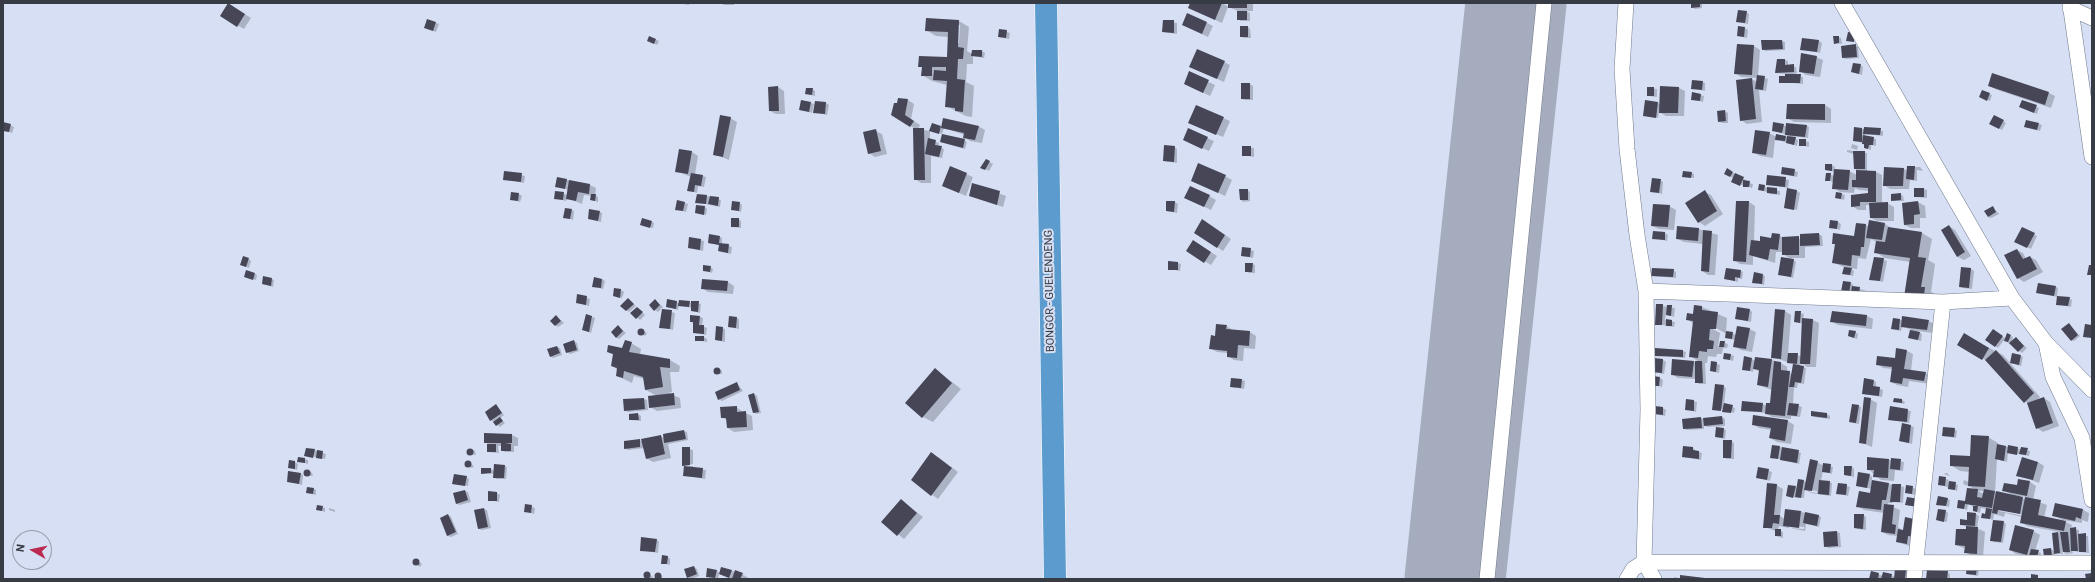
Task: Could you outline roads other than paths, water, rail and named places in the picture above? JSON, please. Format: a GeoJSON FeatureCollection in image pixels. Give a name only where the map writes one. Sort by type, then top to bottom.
{"type":"FeatureCollection","features":[{"type":"Feature","properties":{"kind":"highway","name":"BONGOR - GUELENDENG"},"geometry":{"type":"LineString","coordinates":[[1046,3],[1055,579]]}},
{"type":"Feature","properties":{"kind":"street"},"geometry":{"type":"LineString","coordinates":[[1486,579],[1544,3]]}},
{"type":"Feature","properties":{"kind":"street"},"geometry":{"type":"LineString","coordinates":[[1626,3],[1622,69],[1627,149],[1646,290],[1648,410],[1644,562],[1654,579]]}},
{"type":"Feature","properties":{"kind":"street"},"geometry":{"type":"LineString","coordinates":[[1842,3],[2012,298],[2046,343],[2092,390]]}},
{"type":"Feature","properties":{"kind":"street"},"geometry":{"type":"LineString","coordinates":[[2070,6],[2092,18]]}},
{"type":"Feature","properties":{"kind":"street"},"geometry":{"type":"LineString","coordinates":[[2070,6],[2092,157]]}},
{"type":"Feature","properties":{"kind":"street"},"geometry":{"type":"LineString","coordinates":[[1646,290],[1943,302],[2012,298]]}},
{"type":"Feature","properties":{"kind":"street"},"geometry":{"type":"LineString","coordinates":[[1914,579],[1943,302]]}},
{"type":"Feature","properties":{"kind":"street"},"geometry":{"type":"LineString","coordinates":[[2046,343],[2053,377],[2082,438],[2092,500]]}},
{"type":"Feature","properties":{"kind":"street"},"geometry":{"type":"LineString","coordinates":[[1627,579],[1633,569],[1644,562],[1915,561],[2092,563]]}}]}
